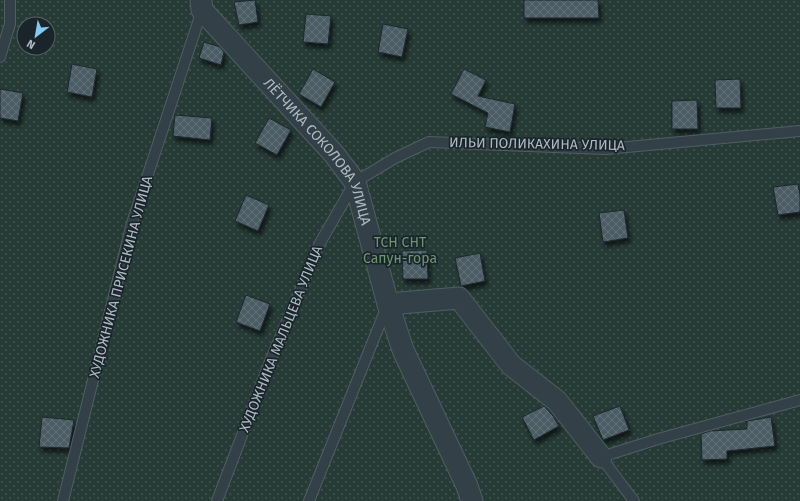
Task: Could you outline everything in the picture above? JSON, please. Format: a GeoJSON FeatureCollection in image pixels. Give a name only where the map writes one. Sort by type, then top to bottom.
{"type":"FeatureCollection","features":[{"type":"Feature","properties":{"kind":"street","name":"ЛЁТЧИКА СОКОЛОВА УЛИЦА"},"geometry":{"type":"LineString","coordinates":[[202,5],[334,154],[355,182],[402,350],[467,486],[472,501]]}},
{"type":"Feature","properties":{"kind":"street"},"geometry":{"type":"LineString","coordinates":[[388,304],[458,298],[511,365],[557,401],[602,457]]}},
{"type":"Feature","properties":{"kind":"lane"},"geometry":{"type":"LineString","coordinates":[[0,57],[10,24],[10,0]]}},
{"type":"Feature","properties":{"kind":"lane","name":"ХУДОЖНИКА ПРИСЕКИНА УЛИЦА"},"geometry":{"type":"LineString","coordinates":[[63,501],[132,223],[202,5]]}},
{"type":"Feature","properties":{"kind":"lane","name":"ИЛЬИ ПОЛИКАХИНА УЛИЦА"},"geometry":{"type":"LineString","coordinates":[[355,182],[395,158],[429,142],[606,149],[800,131]]}},
{"type":"Feature","properties":{"kind":"lane","name":"ХУДОЖНИКА МАЛЬЦЕВА УЛИЦА"},"geometry":{"type":"LineString","coordinates":[[217,501],[271,359],[316,250],[355,182]]}},
{"type":"Feature","properties":{"kind":"lane"},"geometry":{"type":"LineString","coordinates":[[309,501],[388,304]]}},
{"type":"Feature","properties":{"kind":"lane"},"geometry":{"type":"LineString","coordinates":[[634,501],[602,457],[658,439],[800,400]]}},
{"type":"Feature","properties":{"kind":"green space","name":"ТСН СНТ Сапун-гора"},"geometry":{"type":"Polygon","coordinates":[[[0,0],[800,0],[800,501],[0,501],[0,0]]]}},
{"type":"Feature","properties":{"kind":"building"},"geometry":{"type":"Polygon","coordinates":[[[255,0],[258,22],[239,25],[234,2],[255,0]]]}},
{"type":"Feature","properties":{"kind":"building"},"geometry":{"type":"Polygon","coordinates":[[[524,0],[598,0],[599,18],[524,18],[524,0]]]}},
{"type":"Feature","properties":{"kind":"building"},"geometry":{"type":"Polygon","coordinates":[[[306,14],[331,16],[328,44],[303,42],[306,14]]]}},
{"type":"Feature","properties":{"kind":"building"},"geometry":{"type":"Polygon","coordinates":[[[383,24],[408,29],[402,57],[378,52],[383,24]]]}},
{"type":"Feature","properties":{"kind":"building"},"geometry":{"type":"Polygon","coordinates":[[[204,42],[220,47],[224,52],[221,65],[199,58],[204,42]]]}},
{"type":"Feature","properties":{"kind":"building"},"geometry":{"type":"Polygon","coordinates":[[[72,64],[97,69],[92,97],[67,92],[72,64]]]}},
{"type":"Feature","properties":{"kind":"building"},"geometry":{"type":"Polygon","coordinates":[[[313,69],[335,82],[321,107],[299,94],[313,69]]]}},
{"type":"Feature","properties":{"kind":"building"},"geometry":{"type":"Polygon","coordinates":[[[464,69],[486,80],[478,96],[515,104],[510,132],[485,127],[488,113],[451,94],[464,69]]]}},
{"type":"Feature","properties":{"kind":"building"},"geometry":{"type":"Polygon","coordinates":[[[740,79],[741,108],[716,108],[715,80],[740,79]]]}},
{"type":"Feature","properties":{"kind":"building"},"geometry":{"type":"Polygon","coordinates":[[[0,89],[23,93],[18,121],[0,118],[0,89]]]}},
{"type":"Feature","properties":{"kind":"building"},"geometry":{"type":"Polygon","coordinates":[[[697,100],[698,129],[672,129],[672,101],[697,100]]]}},
{"type":"Feature","properties":{"kind":"building"},"geometry":{"type":"Polygon","coordinates":[[[175,115],[212,118],[210,140],[173,136],[175,115]]]}},
{"type":"Feature","properties":{"kind":"building"},"geometry":{"type":"Polygon","coordinates":[[[269,118],[291,130],[277,155],[255,143],[269,118]]]}},
{"type":"Feature","properties":{"kind":"building"},"geometry":{"type":"Polygon","coordinates":[[[798,184],[800,195],[800,212],[778,215],[773,187],[798,184]]]}},
{"type":"Feature","properties":{"kind":"building"},"geometry":{"type":"Polygon","coordinates":[[[246,195],[269,205],[258,231],[235,221],[246,195]]]}},
{"type":"Feature","properties":{"kind":"building"},"geometry":{"type":"Polygon","coordinates":[[[624,210],[628,238],[603,242],[599,213],[624,210]]]}},
{"type":"Feature","properties":{"kind":"building"},"geometry":{"type":"Polygon","coordinates":[[[427,250],[428,279],[403,279],[402,251],[427,250]]]}},
{"type":"Feature","properties":{"kind":"building"},"geometry":{"type":"Polygon","coordinates":[[[480,253],[485,281],[461,286],[455,258],[480,253]]]}},
{"type":"Feature","properties":{"kind":"building"},"geometry":{"type":"Polygon","coordinates":[[[246,295],[270,304],[260,331],[236,322],[246,295]]]}},
{"type":"Feature","properties":{"kind":"building"},"geometry":{"type":"Polygon","coordinates":[[[544,406],[559,426],[534,440],[522,417],[544,406]]]}},
{"type":"Feature","properties":{"kind":"building"},"geometry":{"type":"Polygon","coordinates":[[[620,406],[629,430],[603,440],[593,416],[620,406]]]}},
{"type":"Feature","properties":{"kind":"building"},"geometry":{"type":"Polygon","coordinates":[[[42,417],[74,420],[69,448],[39,447],[42,417]]]}},
{"type":"Feature","properties":{"kind":"building"},"geometry":{"type":"Polygon","coordinates":[[[771,417],[775,446],[727,451],[727,459],[702,460],[701,434],[710,431],[747,429],[747,421],[771,417]]]}}]}
